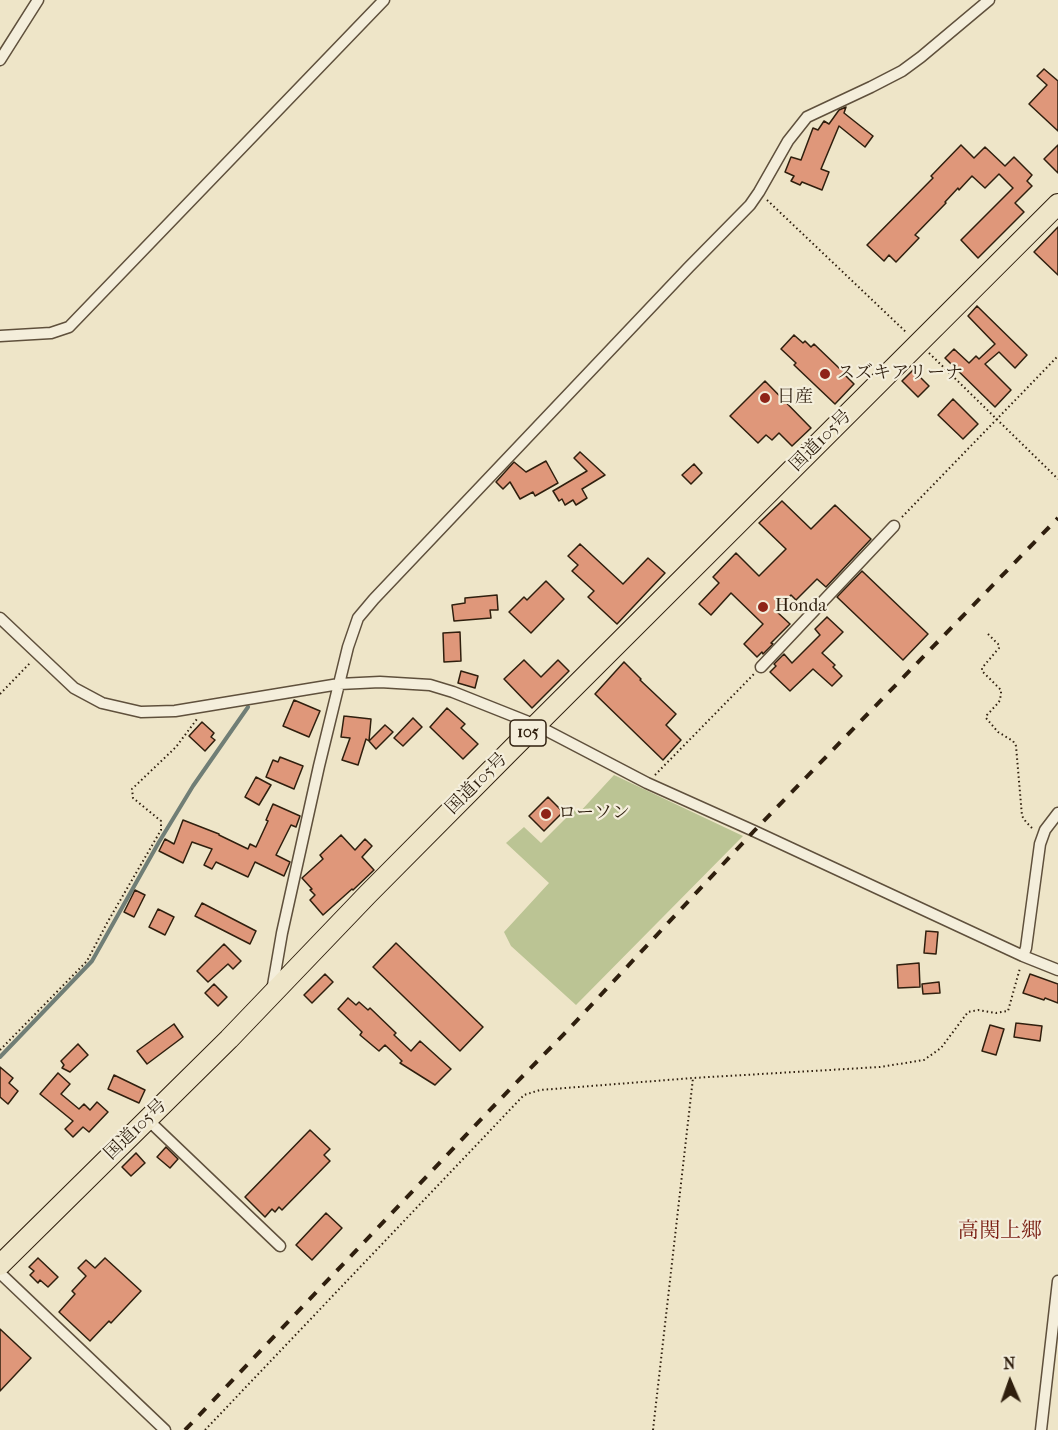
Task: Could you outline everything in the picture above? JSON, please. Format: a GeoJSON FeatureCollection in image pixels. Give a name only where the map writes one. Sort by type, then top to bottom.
{"type":"FeatureCollection","features":[{"type":"Feature","properties":{"kind":"highway","name":"国道105号"},"geometry":{"type":"LineString","coordinates":[[0,1265],[229,1039],[376,886],[1058,204]]}},
{"type":"Feature","properties":{"kind":"street"},"geometry":{"type":"LineString","coordinates":[[0,60],[38,0]]}},
{"type":"Feature","properties":{"kind":"street"},"geometry":{"type":"LineString","coordinates":[[0,336],[51,333],[69,327],[384,0]]}},
{"type":"Feature","properties":{"kind":"street"},"geometry":{"type":"LineString","coordinates":[[272,994],[282,933],[339,684],[358,618],[750,205],[788,141],[807,117],[902,70],[989,0]]}},
{"type":"Feature","properties":{"kind":"street"},"geometry":{"type":"LineString","coordinates":[[761,667],[894,526]]}},
{"type":"Feature","properties":{"kind":"street"},"geometry":{"type":"LineString","coordinates":[[0,618],[74,688],[102,703],[141,712],[175,711],[339,684],[380,682],[430,685],[453,692],[536,725],[647,783],[1058,970]]}},
{"type":"Feature","properties":{"kind":"street"},"geometry":{"type":"LineString","coordinates":[[1023,956],[1040,844],[1045,830],[1058,813]]}},
{"type":"Feature","properties":{"kind":"street"},"geometry":{"type":"LineString","coordinates":[[147,1119],[280,1246]]}},
{"type":"Feature","properties":{"kind":"street"},"geometry":{"type":"LineString","coordinates":[[0,1273],[165,1430]]}},
{"type":"Feature","properties":{"kind":"street"},"geometry":{"type":"LineString","coordinates":[[1041,1430],[1058,1282]]}},
{"type":"Feature","properties":{"kind":"path"},"geometry":{"type":"LineString","coordinates":[[759,192],[1058,479]]}},
{"type":"Feature","properties":{"kind":"path"},"geometry":{"type":"LineString","coordinates":[[894,526],[1058,356]]}},
{"type":"Feature","properties":{"kind":"path"},"geometry":{"type":"LineString","coordinates":[[988,634],[999,645],[999,648],[981,671],[1001,690],[1001,695],[999,702],[986,718],[998,732],[1013,741],[1016,746],[1022,816],[1032,829],[1043,835]]}},
{"type":"Feature","properties":{"kind":"path"},"geometry":{"type":"LineString","coordinates":[[0,694],[38,654]]}},
{"type":"Feature","properties":{"kind":"path"},"geometry":{"type":"LineString","coordinates":[[647,783],[761,667]]}},
{"type":"Feature","properties":{"kind":"path"},"geometry":{"type":"LineString","coordinates":[[0,1050],[87,961],[161,830],[161,821],[133,798],[132,789],[176,747],[198,719],[197,707]]}},
{"type":"Feature","properties":{"kind":"path"},"geometry":{"type":"LineString","coordinates":[[205,1430],[524,1095],[540,1090],[880,1067],[924,1060],[941,1048],[968,1012],[1008,1011],[1023,956]]}},
{"type":"Feature","properties":{"kind":"path"},"geometry":{"type":"LineString","coordinates":[[652,1430],[693,1078]]}},
{"type":"Feature","properties":{"kind":"green space"},"geometry":{"type":"Polygon","coordinates":[[[614,775],[743,836],[576,1005],[511,946],[504,932],[549,883],[506,843],[524,827],[541,843],[574,810],[578,814],[614,775]]]}},
{"type":"Feature","properties":{"kind":"building"},"geometry":{"type":"Polygon","coordinates":[[[1044,69],[1058,81],[1058,131],[1029,104],[1047,85],[1037,76],[1044,69]]]}},
{"type":"Feature","properties":{"kind":"building"},"geometry":{"type":"Polygon","coordinates":[[[846,107],[844,113],[873,136],[865,147],[839,126],[821,169],[829,172],[822,190],[802,182],[800,185],[791,181],[794,176],[785,172],[791,157],[801,160],[813,128],[818,130],[824,121],[829,124],[839,110],[846,107]]]}},
{"type":"Feature","properties":{"kind":"building"},"geometry":{"type":"Polygon","coordinates":[[[961,145],[974,158],[985,147],[1005,166],[1014,157],[1032,175],[1027,181],[1032,186],[1015,203],[1024,212],[978,258],[961,240],[1013,188],[999,174],[985,188],[972,176],[915,235],[919,238],[896,262],[889,255],[884,261],[867,245],[933,178],[931,176],[961,145]]]}},
{"type":"Feature","properties":{"kind":"building"},"geometry":{"type":"Polygon","coordinates":[[[1058,145],[1058,173],[1044,159],[1058,145]]]}},
{"type":"Feature","properties":{"kind":"building"},"geometry":{"type":"Polygon","coordinates":[[[1058,227],[1058,275],[1034,252],[1058,227]]]}},
{"type":"Feature","properties":{"kind":"building"},"geometry":{"type":"Polygon","coordinates":[[[977,306],[1027,355],[1015,368],[999,352],[985,364],[1011,390],[995,407],[945,358],[954,349],[969,363],[976,356],[979,359],[995,344],[968,316],[977,306]]]}},
{"type":"Feature","properties":{"kind":"building","name":"スズキアリーナ"},"geometry":{"type":"Polygon","coordinates":[[[794,335],[811,347],[814,344],[839,368],[842,366],[848,372],[845,375],[854,384],[835,404],[794,365],[796,363],[781,349],[794,335]]]}},
{"type":"Feature","properties":{"kind":"building"},"geometry":{"type":"Polygon","coordinates":[[[913,370],[929,386],[918,397],[902,381],[913,370]]]}},
{"type":"Feature","properties":{"kind":"building","name":"日産"},"geometry":{"type":"Polygon","coordinates":[[[765,381],[811,428],[792,446],[779,433],[772,440],[766,435],[758,443],[730,416],[765,381]]]}},
{"type":"Feature","properties":{"kind":"building"},"geometry":{"type":"Polygon","coordinates":[[[953,399],[978,424],[963,439],[938,415],[953,399]]]}},
{"type":"Feature","properties":{"kind":"building"},"geometry":{"type":"Polygon","coordinates":[[[580,452],[605,475],[582,489],[587,498],[576,505],[573,500],[565,505],[562,499],[559,501],[553,491],[587,471],[574,458],[580,452]]]}},
{"type":"Feature","properties":{"kind":"building"},"geometry":{"type":"Polygon","coordinates":[[[546,461],[558,483],[535,496],[533,492],[520,499],[510,482],[503,489],[496,482],[514,462],[526,472],[546,461]]]}},
{"type":"Feature","properties":{"kind":"building"},"geometry":{"type":"Polygon","coordinates":[[[694,464],[702,473],[691,484],[682,475],[694,464]]]}},
{"type":"Feature","properties":{"kind":"building"},"geometry":{"type":"Polygon","coordinates":[[[782,501],[811,529],[835,505],[871,539],[826,587],[817,579],[796,600],[791,595],[776,611],[790,624],[763,654],[762,652],[757,657],[744,644],[763,624],[731,593],[711,615],[699,604],[719,583],[713,577],[736,553],[759,576],[786,549],[759,523],[782,501]]]}},
{"type":"Feature","properties":{"kind":"building"},"geometry":{"type":"Polygon","coordinates":[[[580,544],[623,584],[648,558],[665,573],[617,624],[588,597],[594,591],[572,571],[578,565],[568,556],[580,544]]]}},
{"type":"Feature","properties":{"kind":"building"},"geometry":{"type":"Polygon","coordinates":[[[862,571],[928,634],[903,660],[837,597],[862,571]]]}},
{"type":"Feature","properties":{"kind":"building"},"geometry":{"type":"Polygon","coordinates":[[[546,581],[564,599],[531,633],[509,612],[524,597],[527,600],[546,581]]]}},
{"type":"Feature","properties":{"kind":"building"},"geometry":{"type":"Polygon","coordinates":[[[497,595],[498,610],[490,610],[491,618],[454,621],[452,605],[465,603],[465,598],[497,595]]]}},
{"type":"Feature","properties":{"kind":"building"},"geometry":{"type":"Polygon","coordinates":[[[827,617],[843,632],[822,653],[835,665],[833,667],[842,676],[832,686],[813,669],[790,691],[770,672],[776,666],[774,664],[784,654],[792,663],[820,635],[815,629],[827,617]]]}},
{"type":"Feature","properties":{"kind":"building"},"geometry":{"type":"Polygon","coordinates":[[[460,632],[461,661],[444,662],[443,633],[460,632]]]}},
{"type":"Feature","properties":{"kind":"building"},"geometry":{"type":"Polygon","coordinates":[[[524,660],[541,677],[558,660],[569,671],[532,708],[504,679],[524,660]]]}},
{"type":"Feature","properties":{"kind":"building"},"geometry":{"type":"Polygon","coordinates":[[[624,662],[676,714],[666,725],[681,740],[663,760],[595,694],[624,662]]]}},
{"type":"Feature","properties":{"kind":"building"},"geometry":{"type":"Polygon","coordinates":[[[461,671],[478,676],[475,688],[458,683],[461,671]]]}},
{"type":"Feature","properties":{"kind":"building"},"geometry":{"type":"Polygon","coordinates":[[[294,700],[320,711],[309,737],[283,726],[294,700]]]}},
{"type":"Feature","properties":{"kind":"building"},"geometry":{"type":"Polygon","coordinates":[[[447,708],[465,724],[461,728],[478,744],[463,759],[430,727],[447,708]]]}},
{"type":"Feature","properties":{"kind":"building"},"geometry":{"type":"Polygon","coordinates":[[[344,716],[371,719],[369,741],[366,739],[358,765],[342,760],[350,738],[341,737],[344,716]]]}},
{"type":"Feature","properties":{"kind":"building"},"geometry":{"type":"Polygon","coordinates":[[[413,718],[422,727],[403,746],[394,738],[413,718]]]}},
{"type":"Feature","properties":{"kind":"building"},"geometry":{"type":"Polygon","coordinates":[[[202,722],[214,733],[211,737],[215,740],[205,751],[189,736],[202,722]]]}},
{"type":"Feature","properties":{"kind":"building"},"geometry":{"type":"Polygon","coordinates":[[[385,725],[393,732],[376,749],[369,741],[385,725]]]}},
{"type":"Feature","properties":{"kind":"building"},"geometry":{"type":"Polygon","coordinates":[[[280,757],[303,766],[294,789],[266,777],[273,760],[278,762],[280,757]]]}},
{"type":"Feature","properties":{"kind":"building"},"geometry":{"type":"Polygon","coordinates":[[[256,777],[271,785],[259,805],[245,797],[256,777]]]}},
{"type":"Feature","properties":{"kind":"building","name":"ローソン"},"geometry":{"type":"Polygon","coordinates":[[[548,797],[563,812],[544,831],[529,816],[548,797]]]}},
{"type":"Feature","properties":{"kind":"building"},"geometry":{"type":"Polygon","coordinates":[[[273,804],[300,816],[296,827],[291,825],[276,855],[290,862],[284,876],[255,862],[248,877],[216,862],[212,869],[204,865],[212,849],[192,842],[183,863],[159,851],[165,839],[174,844],[183,820],[219,834],[248,849],[250,844],[256,847],[273,804]]]}},
{"type":"Feature","properties":{"kind":"building"},"geometry":{"type":"Polygon","coordinates":[[[341,835],[355,850],[365,839],[372,846],[362,857],[374,870],[323,915],[310,900],[315,895],[302,878],[323,859],[320,855],[341,835]]]}},
{"type":"Feature","properties":{"kind":"building"},"geometry":{"type":"Polygon","coordinates":[[[135,890],[145,895],[134,917],[124,912],[135,890]]]}},
{"type":"Feature","properties":{"kind":"building"},"geometry":{"type":"Polygon","coordinates":[[[202,903],[256,931],[250,944],[195,916],[202,903]]]}},
{"type":"Feature","properties":{"kind":"building"},"geometry":{"type":"Polygon","coordinates":[[[158,909],[174,917],[165,935],[149,927],[158,909]]]}},
{"type":"Feature","properties":{"kind":"building"},"geometry":{"type":"Polygon","coordinates":[[[926,931],[938,932],[936,954],[924,953],[926,931]]]}},
{"type":"Feature","properties":{"kind":"building"},"geometry":{"type":"Polygon","coordinates":[[[396,943],[483,1027],[460,1051],[373,967],[396,943]]]}},
{"type":"Feature","properties":{"kind":"building"},"geometry":{"type":"Polygon","coordinates":[[[224,944],[241,961],[233,969],[228,964],[208,982],[197,971],[224,944]]]}},
{"type":"Feature","properties":{"kind":"building"},"geometry":{"type":"Polygon","coordinates":[[[919,963],[920,987],[898,988],[897,965],[919,963]]]}},
{"type":"Feature","properties":{"kind":"building"},"geometry":{"type":"Polygon","coordinates":[[[325,974],[333,982],[312,1003],[304,995],[325,974]]]}},
{"type":"Feature","properties":{"kind":"building"},"geometry":{"type":"Polygon","coordinates":[[[1030,974],[1058,984],[1058,1003],[1023,993],[1030,974]]]}},
{"type":"Feature","properties":{"kind":"building"},"geometry":{"type":"Polygon","coordinates":[[[939,982],[940,993],[923,994],[922,984],[939,982]]]}},
{"type":"Feature","properties":{"kind":"building"},"geometry":{"type":"Polygon","coordinates":[[[214,984],[227,997],[218,1006],[205,993],[214,984]]]}},
{"type":"Feature","properties":{"kind":"building"},"geometry":{"type":"Polygon","coordinates":[[[348,998],[356,1005],[359,1002],[368,1010],[370,1008],[411,1051],[420,1041],[451,1069],[435,1085],[400,1063],[402,1061],[385,1045],[379,1051],[360,1035],[362,1032],[338,1009],[348,998]]]}},
{"type":"Feature","properties":{"kind":"building"},"geometry":{"type":"Polygon","coordinates":[[[1016,1023],[1042,1026],[1040,1041],[1014,1037],[1016,1023]]]}},
{"type":"Feature","properties":{"kind":"building"},"geometry":{"type":"Polygon","coordinates":[[[174,1024],[183,1037],[147,1064],[137,1051],[174,1024]]]}},
{"type":"Feature","properties":{"kind":"building"},"geometry":{"type":"Polygon","coordinates":[[[990,1025],[1004,1029],[996,1055],[982,1051],[990,1025]]]}},
{"type":"Feature","properties":{"kind":"building"},"geometry":{"type":"Polygon","coordinates":[[[78,1044],[88,1055],[70,1072],[62,1068],[64,1065],[61,1061],[78,1044]]]}},
{"type":"Feature","properties":{"kind":"building"},"geometry":{"type":"Polygon","coordinates":[[[0,1067],[13,1078],[9,1083],[18,1091],[8,1104],[0,1097],[0,1067]]]}},
{"type":"Feature","properties":{"kind":"building"},"geometry":{"type":"Polygon","coordinates":[[[58,1073],[70,1084],[61,1094],[79,1109],[84,1104],[90,1110],[97,1102],[108,1112],[89,1132],[83,1127],[73,1137],[65,1129],[73,1121],[40,1094],[58,1073]]]}},
{"type":"Feature","properties":{"kind":"building"},"geometry":{"type":"Polygon","coordinates":[[[114,1075],[145,1090],[139,1103],[108,1089],[114,1075]]]}},
{"type":"Feature","properties":{"kind":"building"},"geometry":{"type":"Polygon","coordinates":[[[310,1130],[330,1149],[324,1155],[330,1161],[282,1210],[279,1207],[275,1212],[272,1209],[265,1217],[245,1197],[310,1130]]]}},
{"type":"Feature","properties":{"kind":"building"},"geometry":{"type":"Polygon","coordinates":[[[166,1147],[178,1159],[170,1168],[157,1157],[166,1147]]]}},
{"type":"Feature","properties":{"kind":"building"},"geometry":{"type":"Polygon","coordinates":[[[136,1153],[145,1163],[131,1176],[122,1167],[136,1153]]]}},
{"type":"Feature","properties":{"kind":"building"},"geometry":{"type":"Polygon","coordinates":[[[326,1213],[342,1228],[312,1260],[296,1245],[326,1213]]]}},
{"type":"Feature","properties":{"kind":"building"},"geometry":{"type":"Polygon","coordinates":[[[38,1258],[58,1277],[48,1287],[40,1280],[38,1283],[30,1275],[34,1271],[29,1267],[38,1258]]]}},
{"type":"Feature","properties":{"kind":"building"},"geometry":{"type":"Polygon","coordinates":[[[105,1258],[141,1291],[111,1323],[109,1321],[90,1341],[59,1312],[75,1294],[72,1291],[86,1276],[78,1268],[86,1260],[95,1268],[105,1258]]]}},
{"type":"Feature","properties":{"kind":"building"},"geometry":{"type":"Polygon","coordinates":[[[0,1329],[31,1358],[0,1391],[0,1329]]]}},
{"type":"Feature","properties":{"kind":"waterway"},"geometry":{"type":"LineString","coordinates":[[0,1057],[92,961],[193,786],[248,707]]}},
{"type":"Feature","properties":{"kind":"railway"},"geometry":{"type":"LineString","coordinates":[[185,1430],[568,1030],[754,831],[1058,518]]}},
{"type":"Feature","properties":{"kind":"place","name":"スズキアリーナ"},"geometry":{"type":"Point","coordinates":[825,374]}},
{"type":"Feature","properties":{"kind":"place","name":"日産"},"geometry":{"type":"Point","coordinates":[765,398]}},
{"type":"Feature","properties":{"kind":"place","name":"Honda"},"geometry":{"type":"Point","coordinates":[763,607]}},
{"type":"Feature","properties":{"kind":"place","name":"ローソン"},"geometry":{"type":"Point","coordinates":[546,814]}},
{"type":"Feature","properties":{"kind":"district","name":"高関上郷"},"geometry":{"type":"Point","coordinates":[1000,1232]}}]}
